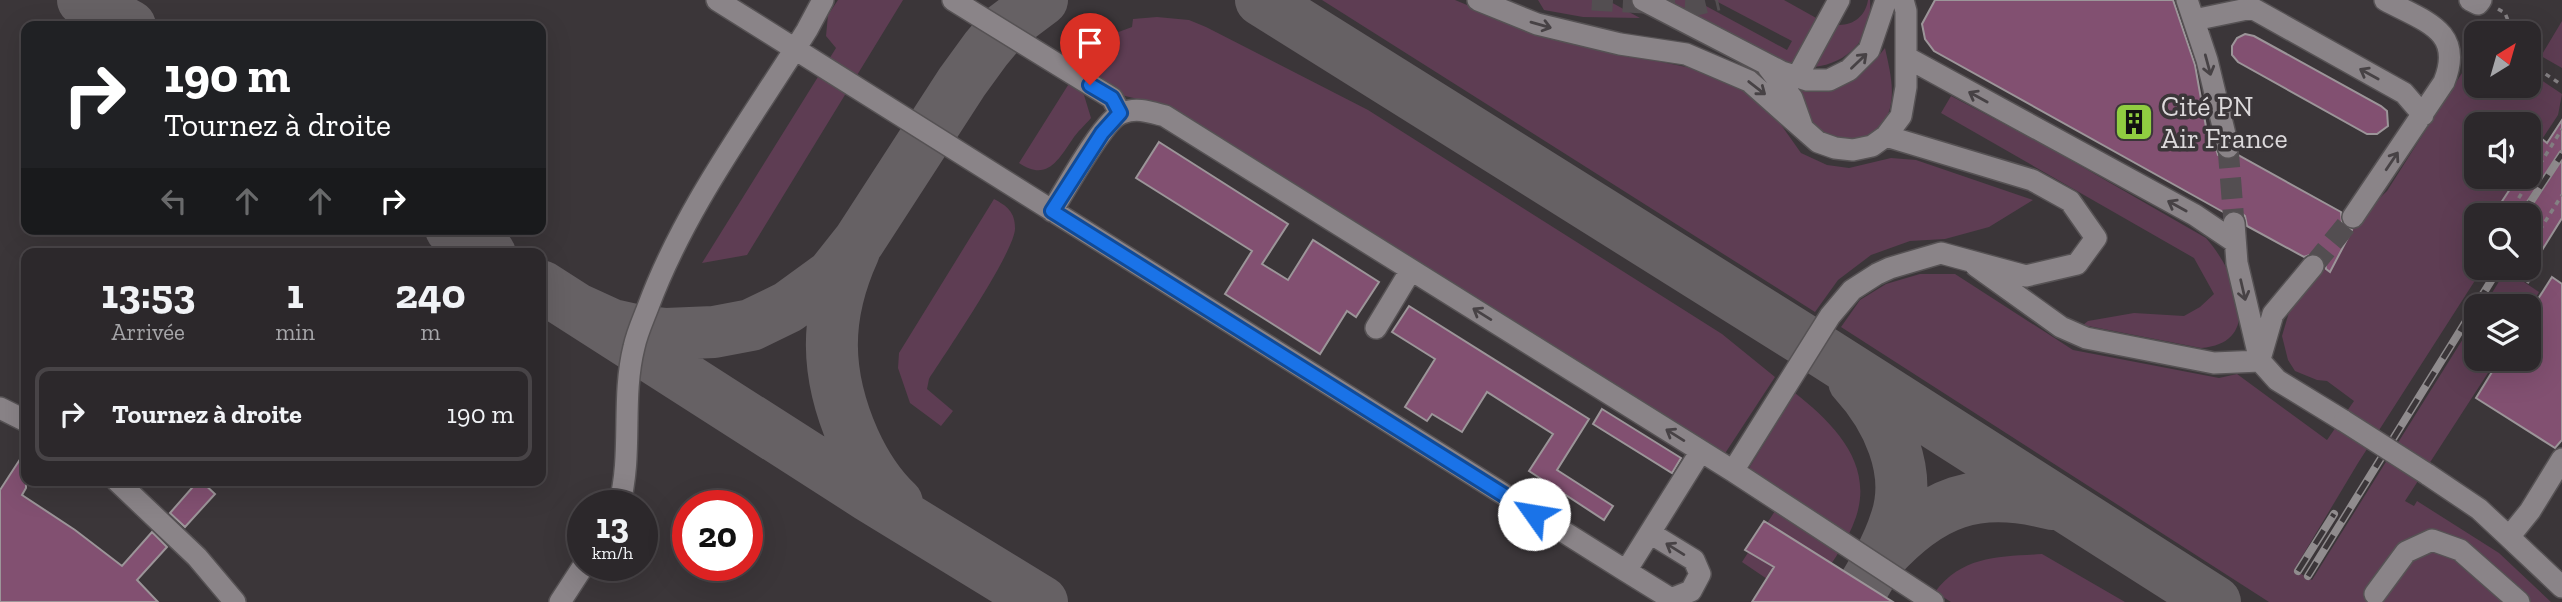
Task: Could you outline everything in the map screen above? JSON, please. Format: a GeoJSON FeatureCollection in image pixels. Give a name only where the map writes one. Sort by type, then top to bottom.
{"type":"FeatureCollection","features":[{"type":"Feature","properties":{"kind":"street"},"geometry":{"type":"LineString","coordinates":[[717,0],[1673,600],[1691,591],[1700,574],[1694,560],[1650,533]]}},
{"type":"Feature","properties":{"kind":"street"},"geometry":{"type":"LineString","coordinates":[[621,490],[629,373],[634,346],[656,284],[680,232],[795,50],[823,0]]}},
{"type":"Feature","properties":{"kind":"street"},"geometry":{"type":"LineString","coordinates":[[953,0],[1112,98],[1120,113]]}},
{"type":"Feature","properties":{"kind":"street"},"geometry":{"type":"LineString","coordinates":[[1478,0],[1537,24],[1620,44],[1686,54],[1749,81],[1818,142],[1853,150],[1871,146],[1886,136],[1901,116],[1906,87],[1907,4]]}},
{"type":"Feature","properties":{"kind":"street"},"geometry":{"type":"LineString","coordinates":[[1643,0],[1765,63],[1807,80],[1829,80],[1849,70],[1870,50],[1886,0]]}},
{"type":"Feature","properties":{"kind":"street"},"geometry":{"type":"LineString","coordinates":[[1797,77],[1839,0]]}},
{"type":"Feature","properties":{"kind":"street"},"geometry":{"type":"LineString","coordinates":[[2187,0],[2207,60],[2228,147]]}},
{"type":"Feature","properties":{"kind":"street"},"geometry":{"type":"LineString","coordinates":[[2353,217],[2444,82],[2451,64],[2451,48],[2438,29],[2385,0]]}},
{"type":"Feature","properties":{"kind":"street"},"geometry":{"type":"LineString","coordinates":[[2470,0],[2479,4],[2487,3]]}},
{"type":"Feature","properties":{"kind":"street"},"geometry":{"type":"LineString","coordinates":[[2194,20],[2252,8],[2404,93],[2423,114]]}},
{"type":"Feature","properties":{"kind":"street"},"geometry":{"type":"LineString","coordinates":[[1906,57],[2195,215],[2235,232],[2237,263],[2260,361],[2277,380],[2479,509],[2562,587]]}},
{"type":"Feature","properties":{"kind":"street"},"geometry":{"type":"LineString","coordinates":[[1765,63],[1792,98],[1803,128]]}},
{"type":"Feature","properties":{"kind":"street"},"geometry":{"type":"LineString","coordinates":[[1052,211],[1102,133],[1120,113],[1141,109],[1165,116],[1733,471],[1933,602]]}},
{"type":"Feature","properties":{"kind":"street"},"geometry":{"type":"LineString","coordinates":[[1733,471],[1830,316],[1852,290],[1890,268],[1941,253],[2026,275],[2077,264],[2095,238],[2070,201],[2032,180],[1886,136]]}},
{"type":"Feature","properties":{"kind":"street"},"geometry":{"type":"LineString","coordinates":[[1962,257],[2061,327],[2086,338],[2214,363],[2260,361]]}},
{"type":"Feature","properties":{"kind":"street"},"geometry":{"type":"LineString","coordinates":[[2260,361],[2273,314],[2314,267]]}},
{"type":"Feature","properties":{"kind":"street"},"geometry":{"type":"LineString","coordinates":[[1376,328],[1411,270]]}},
{"type":"Feature","properties":{"kind":"street"},"geometry":{"type":"LineString","coordinates":[[0,408],[21,418]]}},
{"type":"Feature","properties":{"kind":"street"},"geometry":{"type":"LineString","coordinates":[[1626,571],[1701,451]]}},
{"type":"Feature","properties":{"kind":"street"},"geometry":{"type":"LineString","coordinates":[[2509,537],[2530,510],[2562,459]]}},
{"type":"Feature","properties":{"kind":"street"},"geometry":{"type":"LineString","coordinates":[[122,486],[197,557],[235,602]]}},
{"type":"Feature","properties":{"kind":"street"},"geometry":{"type":"LineString","coordinates":[[2375,594],[2406,552],[2432,540],[2460,550],[2519,602]]}},
{"type":"Feature","properties":{"kind":"street"},"geometry":{"type":"LineString","coordinates":[[560,602],[574,581]]}},
{"type":"Feature","properties":{"kind":"path"},"geometry":{"type":"LineString","coordinates":[[2487,3],[2505,13],[2508,21]]}},
{"type":"Feature","properties":{"kind":"path"},"geometry":{"type":"LineString","coordinates":[[2541,71],[2562,85]]}},
{"type":"Feature","properties":{"kind":"path"},"geometry":{"type":"LineString","coordinates":[[2516,203],[2562,129]]}},
{"type":"Feature","properties":{"kind":"path"},"geometry":{"type":"LineString","coordinates":[[2541,228],[2562,195]]}},
{"type":"Feature","properties":{"kind":"path"},"geometry":{"type":"LineString","coordinates":[[2526,280],[2533,285]]}},
{"type":"Feature","properties":{"kind":"shaded area"},"geometry":{"type":"Polygon","coordinates":[[[838,0],[903,0],[747,255],[702,263],[836,48],[826,36],[828,15],[838,0]]]}},
{"type":"Feature","properties":{"kind":"shaded area"},"geometry":{"type":"Polygon","coordinates":[[[1322,0],[1455,0],[1549,39],[1696,69],[1738,84],[1777,119],[1801,153],[1827,165],[1849,168],[1891,158],[1916,160],[2033,200],[1989,227],[1945,239],[1910,241],[1871,255],[1838,280],[1815,312],[1322,0]]]}},
{"type":"Feature","properties":{"kind":"shaded area"},"geometry":{"type":"Polygon","coordinates":[[[1538,0],[1607,0],[1640,18],[1583,17],[1544,10],[1538,0]]]}},
{"type":"Feature","properties":{"kind":"shaded area"},"geometry":{"type":"Polygon","coordinates":[[[1668,0],[1695,0],[1787,50],[1792,41],[1714,0],[1784,0],[1818,19],[1796,64],[1784,61],[1668,0]]]}},
{"type":"Feature","properties":{"kind":"shaded area"},"geometry":{"type":"Polygon","coordinates":[[[1868,0],[1868,25],[1857,46],[1838,60],[1814,67],[1831,24],[1844,25],[1855,21],[1860,17],[1868,0]]]}},
{"type":"Feature","properties":{"kind":"shaded area"},"geometry":{"type":"Polygon","coordinates":[[[1157,17],[1189,20],[1206,27],[1368,110],[1722,334],[1775,377],[1722,458],[1167,106],[1121,95],[1079,69],[1097,40],[1132,27],[1133,19],[1157,17]]]}},
{"type":"Feature","properties":{"kind":"shaded area"},"geometry":{"type":"Polygon","coordinates":[[[2562,21],[2562,68],[2541,56],[2562,21]]]}},
{"type":"Feature","properties":{"kind":"shaded area"},"geometry":{"type":"Polygon","coordinates":[[[1885,48],[1892,93],[1885,120],[1866,137],[1854,140],[1828,137],[1817,131],[1804,114],[1799,89],[1827,88],[1848,82],[1867,68],[1885,48]]]}},
{"type":"Feature","properties":{"kind":"shaded area"},"geometry":{"type":"Polygon","coordinates":[[[2464,70],[2464,98],[2541,98],[2541,80],[2562,94],[2558,115],[2541,141],[2541,112],[2464,112],[2464,189],[2510,189],[2501,203],[2464,203],[2464,280],[2475,280],[2358,463],[2294,570],[2312,580],[2464,337],[2464,371],[2489,371],[2405,501],[2414,506],[2417,501],[2499,553],[2551,602],[2269,602],[1841,327],[1860,300],[1886,284],[1920,274],[1955,274],[2073,350],[2219,378],[2237,374],[2327,440],[2354,401],[2327,381],[2295,371],[2288,360],[2282,336],[2292,302],[2307,290],[2324,268],[2331,271],[2356,221],[2387,191],[2464,70]]]}},
{"type":"Feature","properties":{"kind":"shaded area"},"geometry":{"type":"Polygon","coordinates":[[[1070,82],[1084,95],[1091,118],[1051,166],[1037,170],[1019,163],[1070,82]]]}},
{"type":"Feature","properties":{"kind":"shaded area"},"geometry":{"type":"Polygon","coordinates":[[[1951,96],[2046,146],[2206,238],[2226,267],[2234,285],[2239,302],[2239,319],[2234,333],[2222,343],[2201,348],[2083,325],[2088,321],[2134,313],[2184,316],[2200,307],[2214,294],[2194,258],[1941,113],[1951,96]]]}},
{"type":"Feature","properties":{"kind":"shaded area"},"geometry":{"type":"Polygon","coordinates":[[[994,199],[1009,210],[1014,218],[1015,228],[1012,240],[992,279],[929,379],[927,389],[953,411],[941,426],[910,403],[898,368],[899,353],[994,199]]]}},
{"type":"Feature","properties":{"kind":"shaded area"},"geometry":{"type":"Polygon","coordinates":[[[2500,280],[2521,280],[2539,292],[2538,294],[2491,294],[2500,280]]]}},
{"type":"Feature","properties":{"kind":"shaded area"},"geometry":{"type":"Polygon","coordinates":[[[1795,393],[1823,417],[1846,446],[1855,462],[1860,497],[1856,517],[1847,537],[1812,593],[1792,596],[1742,562],[1784,497],[1746,473],[1795,393]]]}},
{"type":"Feature","properties":{"kind":"shaded area"},"geometry":{"type":"Polygon","coordinates":[[[2042,554],[2125,602],[1951,602],[1935,592],[1957,571],[1983,560],[2042,554]]]}},
{"type":"Feature","properties":{"kind":"building","name":"Cité PN Air France"},"geometry":{"type":"Polygon","coordinates":[[[1935,0],[2173,0],[2195,65],[2208,138],[2213,140],[2218,155],[2230,160],[2238,155],[2341,212],[2342,223],[2352,230],[2330,272],[2321,256],[2315,253],[2304,257],[2247,226],[2245,216],[2240,212],[2232,210],[2225,213],[1934,51],[1925,39],[1922,24],[1935,0]]]}},
{"type":"Feature","properties":{"kind":"building"},"geometry":{"type":"Polygon","coordinates":[[[2245,34],[2254,36],[2381,106],[2387,111],[2388,126],[2377,134],[2367,134],[2238,62],[2232,55],[2232,46],[2237,38],[2245,34]]]}},
{"type":"Feature","properties":{"kind":"building"},"geometry":{"type":"Polygon","coordinates":[[[2562,120],[2562,218],[2541,252],[2541,203],[2501,203],[2510,189],[2541,189],[2541,141],[2547,143],[2562,120]]]}},
{"type":"Feature","properties":{"kind":"building"},"geometry":{"type":"Polygon","coordinates":[[[1159,142],[1288,224],[1262,264],[1288,280],[1313,240],[1379,282],[1356,317],[1347,311],[1320,354],[1225,294],[1252,251],[1136,178],[1159,142]]]}},
{"type":"Feature","properties":{"kind":"building"},"geometry":{"type":"Polygon","coordinates":[[[2552,277],[2562,284],[2562,440],[2555,448],[2476,398],[2493,371],[2541,371],[2541,294],[2552,277]]]}},
{"type":"Feature","properties":{"kind":"building"},"geometry":{"type":"Polygon","coordinates":[[[1409,306],[1589,419],[1557,470],[1613,506],[1604,520],[1529,471],[1553,434],[1487,392],[1462,432],[1432,414],[1427,421],[1405,407],[1435,359],[1392,332],[1409,306]]]}},
{"type":"Feature","properties":{"kind":"building"},"geometry":{"type":"Polygon","coordinates":[[[1602,409],[1681,458],[1672,473],[1593,424],[1602,409]]]}},
{"type":"Feature","properties":{"kind":"building"},"geometry":{"type":"Polygon","coordinates":[[[21,458],[21,486],[26,486],[22,495],[75,530],[122,566],[152,532],[167,547],[137,580],[158,602],[0,602],[0,490],[21,458]]]}},
{"type":"Feature","properties":{"kind":"building"},"geometry":{"type":"Polygon","coordinates":[[[194,486],[206,486],[215,494],[185,527],[170,513],[194,486]]]}},
{"type":"Feature","properties":{"kind":"building"},"geometry":{"type":"Polygon","coordinates":[[[1764,521],[1893,602],[1752,602],[1774,567],[1745,550],[1764,521]]]}},
{"type":"Feature","properties":{"kind":"taxiway"},"geometry":{"type":"LineString","coordinates":[[83,0],[121,21]]}},
{"type":"Feature","properties":{"kind":"taxiway"},"geometry":{"type":"LineString","coordinates":[[577,309],[612,325],[666,334],[714,332],[751,325],[788,307],[832,275],[859,241],[986,49],[1002,30],[1042,0]]}},
{"type":"Feature","properties":{"kind":"taxiway"},"geometry":{"type":"LineString","coordinates":[[1261,0],[1812,345],[2215,602]]}},
{"type":"Feature","properties":{"kind":"taxiway"},"geometry":{"type":"LineString","coordinates":[[460,235],[481,248]]}},
{"type":"Feature","properties":{"kind":"taxiway"},"geometry":{"type":"LineString","coordinates":[[854,251],[837,299],[833,322],[833,369],[844,416],[862,457],[897,503]]}},
{"type":"Feature","properties":{"kind":"taxiway"},"geometry":{"type":"LineString","coordinates":[[546,289],[869,496],[1042,602]]}},
{"type":"Feature","properties":{"kind":"taxiway"},"geometry":{"type":"LineString","coordinates":[[1854,381],[1877,411],[1886,428],[1899,464],[1901,483],[1900,501],[1892,531],[1878,562],[1854,602]]}},
{"type":"Feature","properties":{"kind":"taxiway"},"geometry":{"type":"LineString","coordinates":[[1880,558],[1918,523],[1957,502],[2001,496],[2052,504]]}},
{"type":"Feature","properties":{"kind":"tunnel"},"geometry":{"type":"LineString","coordinates":[[1592,0],[1692,6],[1718,0]]}},
{"type":"Feature","properties":{"kind":"tunnel"},"geometry":{"type":"LineString","coordinates":[[2228,147],[2234,223]]}},
{"type":"Feature","properties":{"kind":"tunnel"},"geometry":{"type":"LineString","coordinates":[[2313,266],[2353,217]]}},
{"type":"Feature","properties":{"kind":"railway"},"geometry":{"type":"LineString","coordinates":[[2530,203],[2562,154]]}},
{"type":"Feature","properties":{"kind":"railway"},"geometry":{"type":"LineString","coordinates":[[2308,576],[2492,280]]}},
{"type":"Feature","properties":{"kind":"railway"},"geometry":{"type":"LineString","coordinates":[[2298,571],[2334,514]]}},
{"type":"Feature","properties":{"kind":"place","name":"Cité PN Air France"},"geometry":{"type":"Point","coordinates":[2134,122]}},
{"type":"Feature","properties":{"kind":"route"},"geometry":{"type":"LineString","coordinates":[[1090,85],[1112,98],[1120,113],[1102,133],[1052,211],[1534,514]]}}]}
